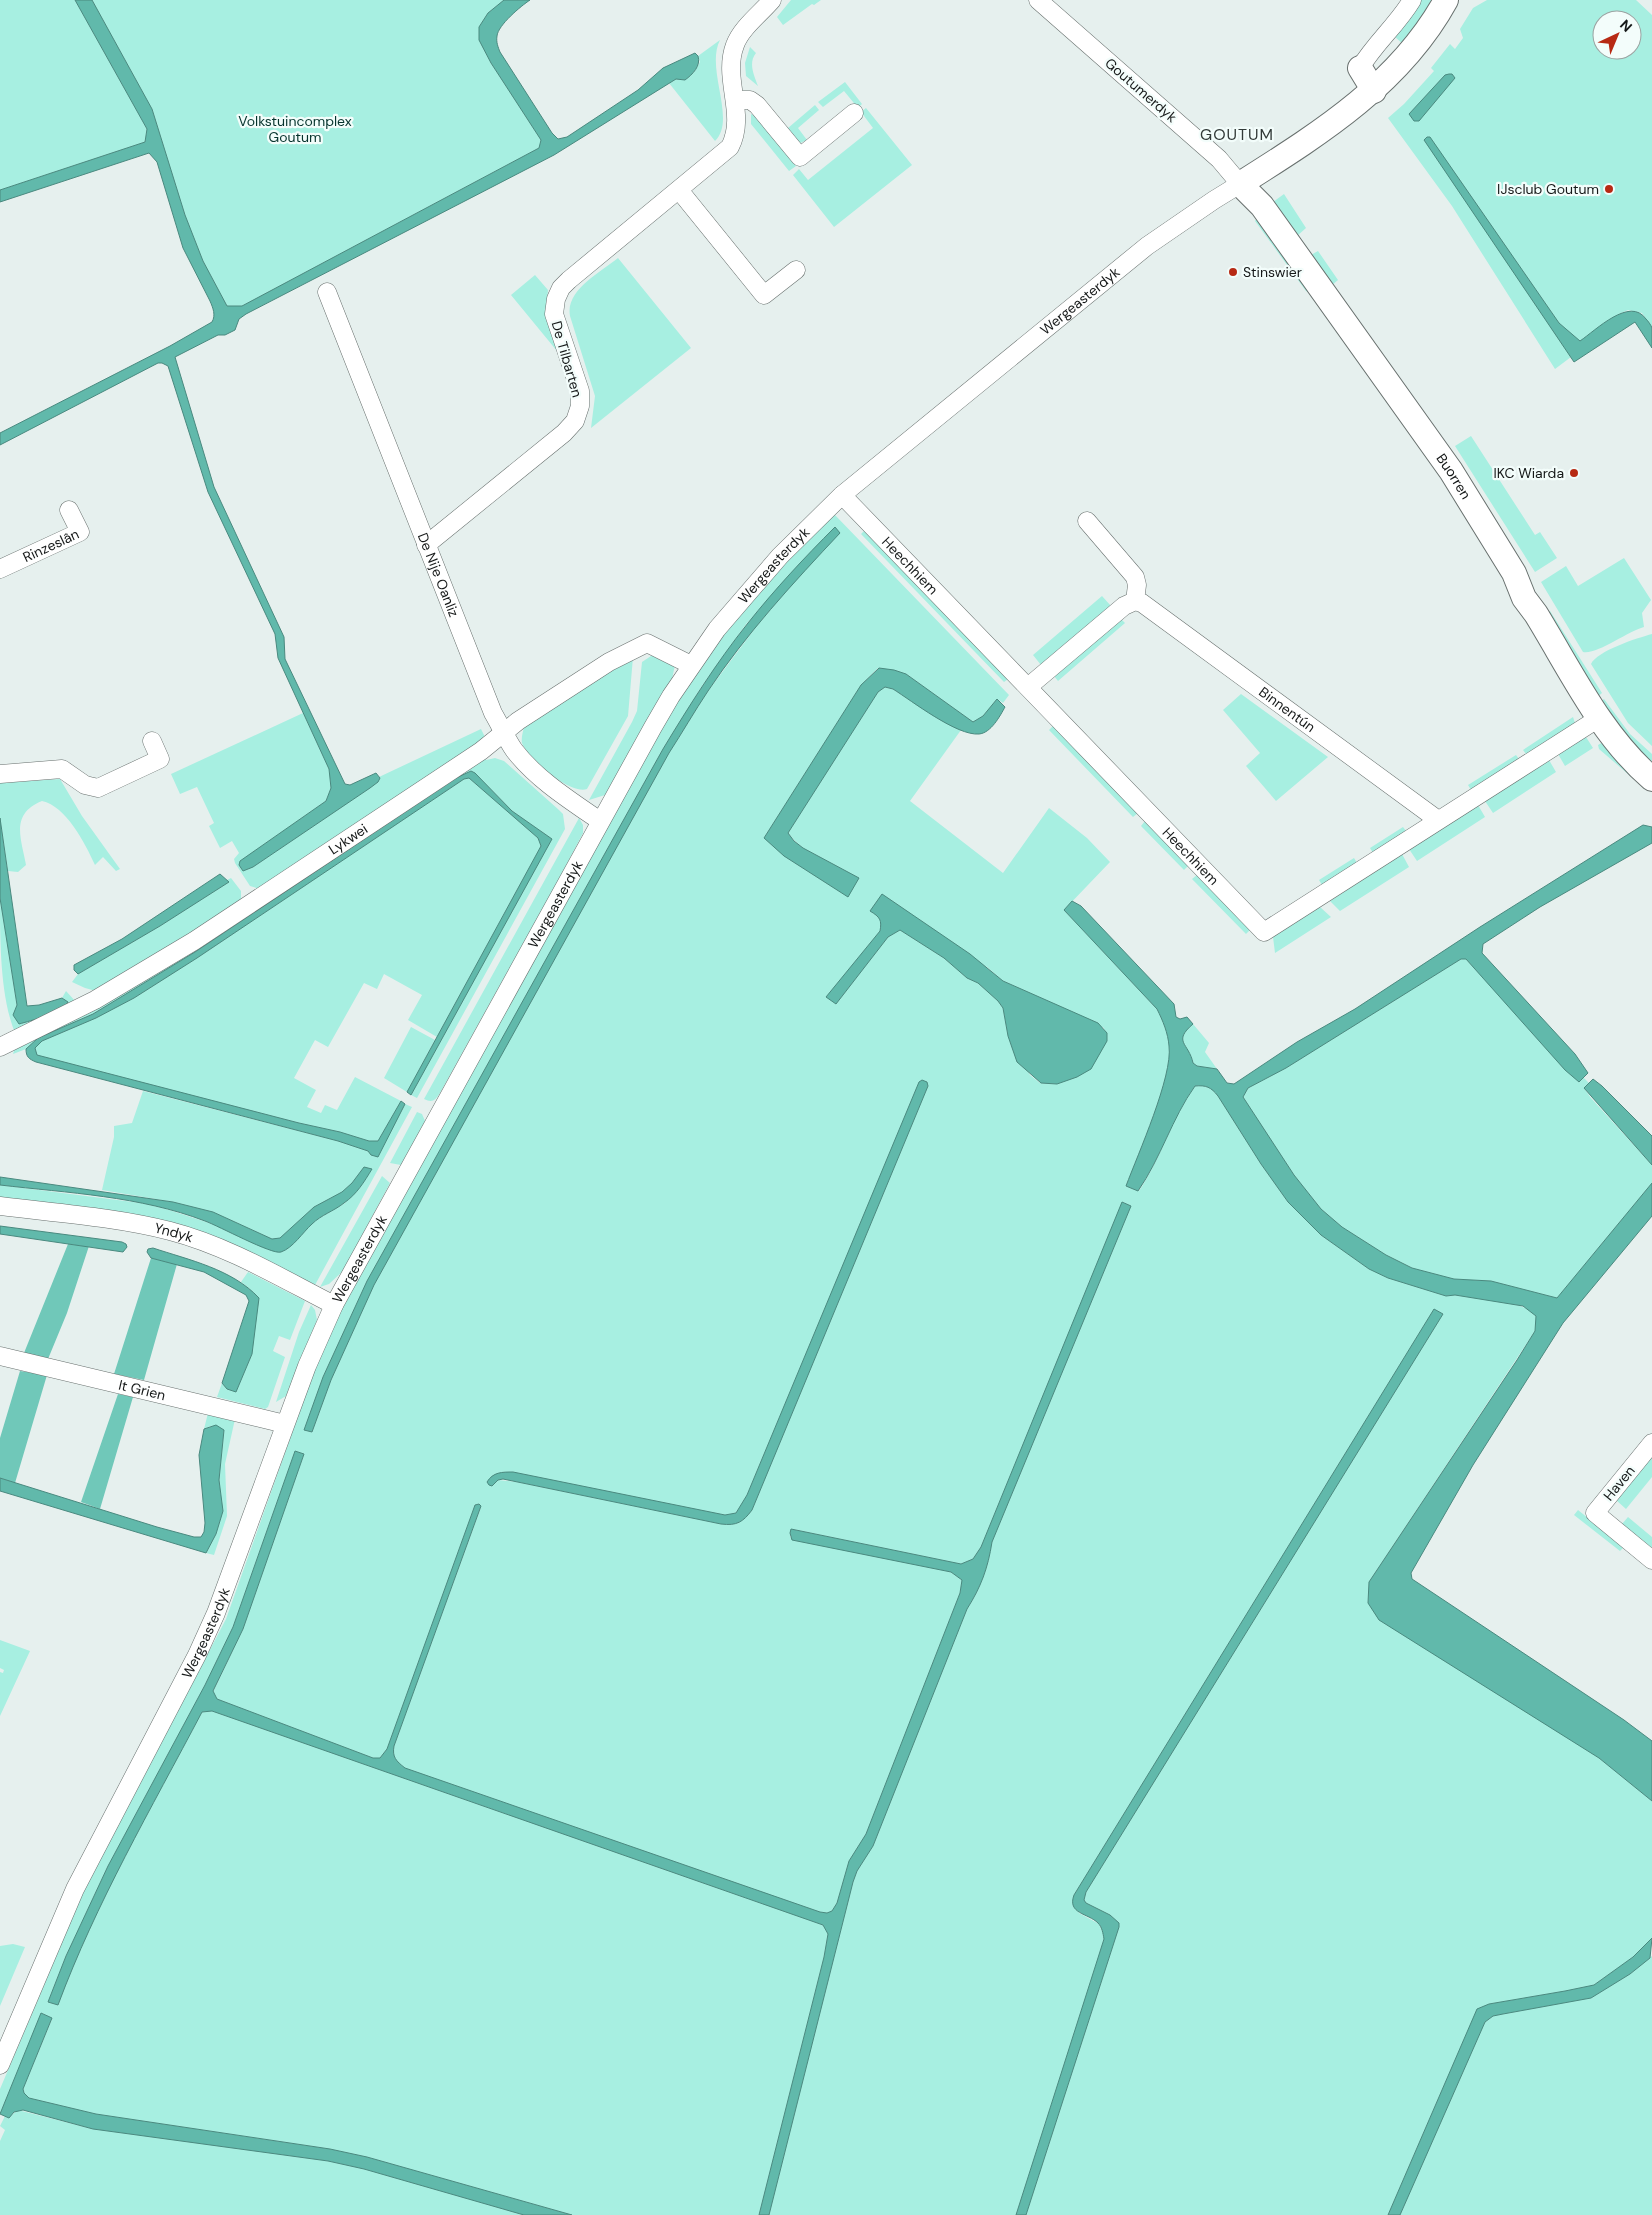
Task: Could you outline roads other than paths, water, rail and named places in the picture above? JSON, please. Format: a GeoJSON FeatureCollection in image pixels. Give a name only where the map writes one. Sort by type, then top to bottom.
{"type":"FeatureCollection","features":[{"type":"Feature","properties":{"kind":"street","name":"De Tilbarten"},"geometry":{"type":"LineString","coordinates":[[426,545],[564,433],[575,420],[580,406],[580,391],[554,314],[556,299],[561,288],[730,147],[736,136],[738,123],[731,76],[731,58],[736,43],[772,0]]}},
{"type":"Feature","properties":{"kind":"street","name":"Goutumerdyk"},"geometry":{"type":"LineString","coordinates":[[1038,0],[1220,159],[1240,184]]}},
{"type":"Feature","properties":{"kind":"street"},"geometry":{"type":"LineString","coordinates":[[1374,91],[1360,68],[1366,58],[1399,20],[1412,0]]}},
{"type":"Feature","properties":{"kind":"street","name":"Wergeasterdyk"},"geometry":{"type":"LineString","coordinates":[[0,2065],[74,1889],[216,1613],[307,1366],[334,1305],[653,727],[717,629],[754,584],[802,533],[842,495],[1148,246],[1214,200],[1295,150],[1374,91],[1396,70],[1409,54],[1432,24],[1446,0]]}},
{"type":"Feature","properties":{"kind":"street"},"geometry":{"type":"LineString","coordinates":[[736,100],[750,100],[757,105],[800,157],[854,114]]}},
{"type":"Feature","properties":{"kind":"street","name":"Buorren"},"geometry":{"type":"LineString","coordinates":[[1240,184],[1262,206],[1451,471],[1514,573],[1526,602],[1536,614],[1599,718],[1630,759],[1652,779]]}},
{"type":"Feature","properties":{"kind":"street"},"geometry":{"type":"LineString","coordinates":[[679,190],[764,295],[796,270]]}},
{"type":"Feature","properties":{"kind":"street","name":"De Nije Oanliz"},"geometry":{"type":"LineString","coordinates":[[327,292],[493,713],[515,750],[529,766],[600,821]]}},
{"type":"Feature","properties":{"kind":"street","name":"Heechhiem"},"geometry":{"type":"LineString","coordinates":[[842,495],[1264,932],[1599,718]]}},
{"type":"Feature","properties":{"kind":"street","name":"Rinzeslân"},"geometry":{"type":"LineString","coordinates":[[0,569],[80,532],[69,510]]}},
{"type":"Feature","properties":{"kind":"street"},"geometry":{"type":"LineString","coordinates":[[1028,687],[1124,606],[1135,601],[1137,585],[1135,577],[1087,521]]}},
{"type":"Feature","properties":{"kind":"street","name":"Binnentún"},"geometry":{"type":"LineString","coordinates":[[1135,601],[1147,607],[1438,820]]}},
{"type":"Feature","properties":{"kind":"street","name":"Lykwei"},"geometry":{"type":"LineString","coordinates":[[0,1047],[88,1004],[194,940],[481,751],[518,721],[609,662],[647,643],[692,665]]}},
{"type":"Feature","properties":{"kind":"street"},"geometry":{"type":"LineString","coordinates":[[0,774],[62,769],[86,785],[98,788],[160,759],[152,741]]}},
{"type":"Feature","properties":{"kind":"street","name":"Yndyk"},"geometry":{"type":"LineString","coordinates":[[0,1206],[124,1222],[171,1231],[244,1259],[334,1305]]}},
{"type":"Feature","properties":{"kind":"street","name":"It Grien"},"geometry":{"type":"LineString","coordinates":[[0,1356],[285,1424]]}},
{"type":"Feature","properties":{"kind":"street","name":"Haven"},"geometry":{"type":"LineString","coordinates":[[1652,1443],[1595,1513],[1652,1560]]}},
{"type":"Feature","properties":{"kind":"place","name":"IJsclub Goutum"},"geometry":{"type":"Point","coordinates":[1609,189]}},
{"type":"Feature","properties":{"kind":"place","name":"Stinswier"},"geometry":{"type":"Point","coordinates":[1233,272]}},
{"type":"Feature","properties":{"kind":"place","name":"IKC Wiarda"},"geometry":{"type":"Point","coordinates":[1574,473]}},
{"type":"Feature","properties":{"kind":"district","name":"GOUTUM"},"geometry":{"type":"Point","coordinates":[1237,134]}},
{"type":"Feature","properties":{"kind":"park label","name":"Volkstuincomplex Goutum"},"geometry":{"type":"Point","coordinates":[295,130]}}]}
